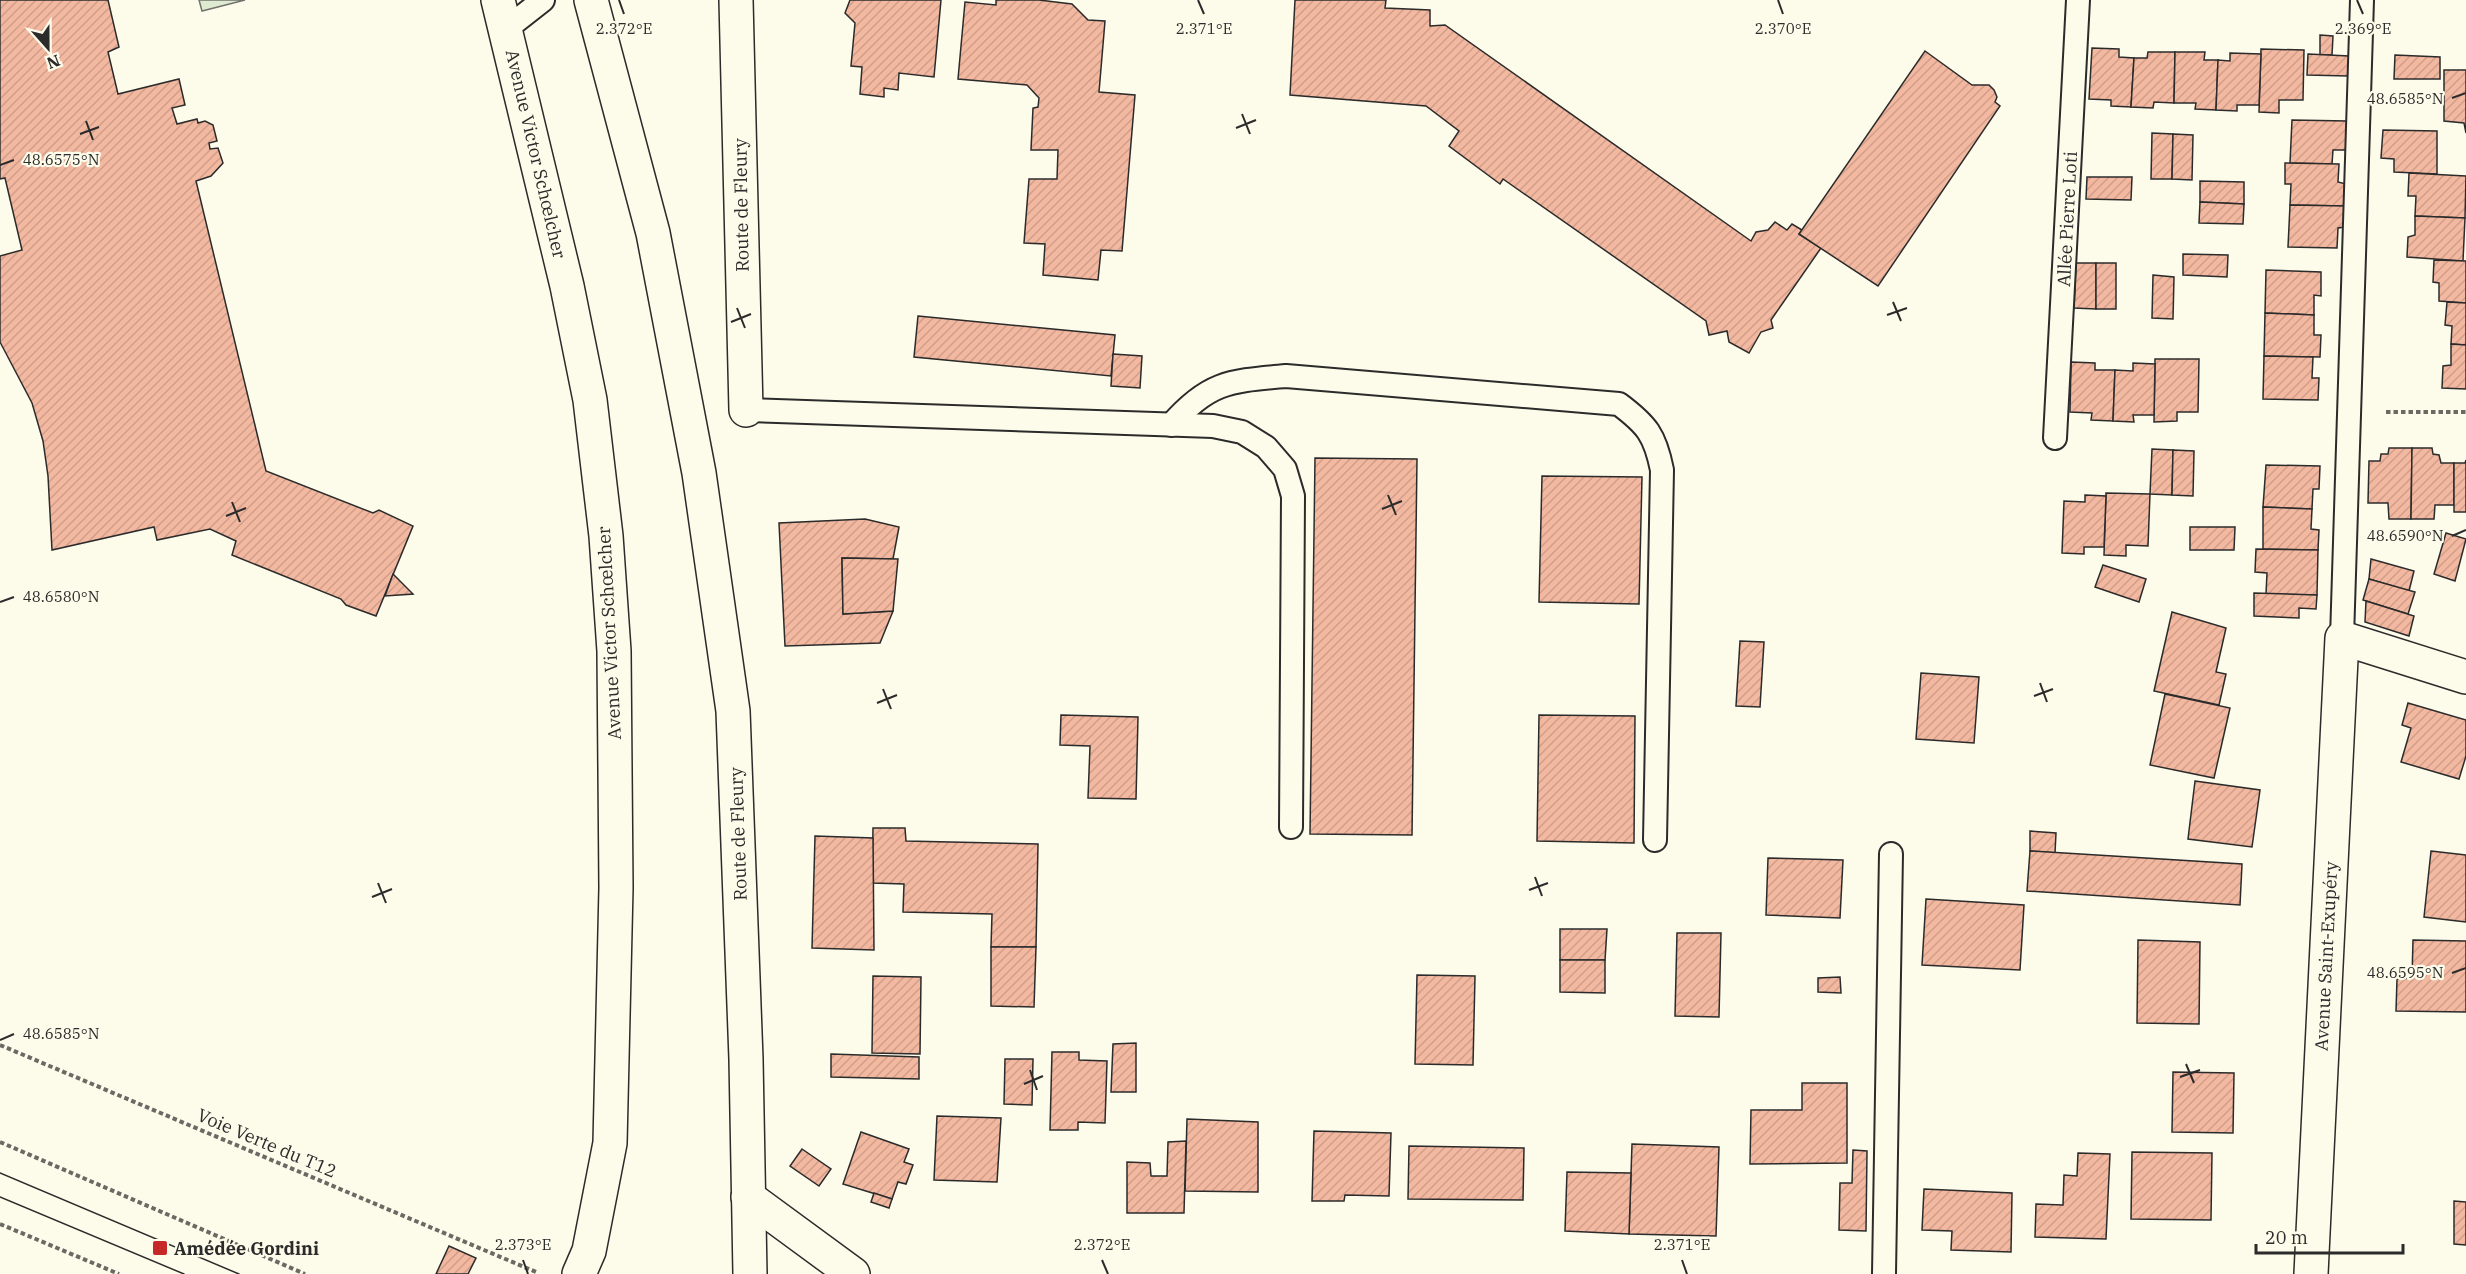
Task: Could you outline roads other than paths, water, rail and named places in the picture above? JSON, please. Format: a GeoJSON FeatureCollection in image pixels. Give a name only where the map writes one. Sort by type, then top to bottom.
{"type":"FeatureCollection","features":[{"type":"Feature","properties":{"kind":"main road","name":"Route de Fleury"},"geometry":{"type":"LineString","coordinates":[[591,0],[652,233],[699,473],[734,711],[746,1059],[748,1197]]}},
{"type":"Feature","properties":{"kind":"main road","name":"Route de Fleury"},"geometry":{"type":"LineString","coordinates":[[735,0],[746,410]]}},
{"type":"Feature","properties":{"kind":"main road","name":"Avenue Victor Schœlcher"},"geometry":{"type":"LineString","coordinates":[[502,14],[567,286],[590,400],[606,536],[612,628],[615,888],[610,1143],[590,1251],[579,1274]]}},
{"type":"Feature","properties":{"kind":"main road"},"geometry":{"type":"LineString","coordinates":[[2342,638],[2466,677]]}},
{"type":"Feature","properties":{"kind":"main road","name":"Avenue Saint-Exupéry"},"geometry":{"type":"LineString","coordinates":[[2311,1274],[2342,638]]}},
{"type":"Feature","properties":{"kind":"main road"},"geometry":{"type":"LineString","coordinates":[[748,1197],[750,1274]]}},
{"type":"Feature","properties":{"kind":"main road"},"geometry":{"type":"LineString","coordinates":[[748,1197],[853,1274]]}},
{"type":"Feature","properties":{"kind":"lane"},"geometry":{"type":"LineString","coordinates":[[502,14],[543,0]]}},
{"type":"Feature","properties":{"kind":"lane","name":"Allée Pierre Loti"},"geometry":{"type":"LineString","coordinates":[[2055,438],[2078,0]]}},
{"type":"Feature","properties":{"kind":"lane"},"geometry":{"type":"LineString","coordinates":[[2342,638],[2362,0]]}},
{"type":"Feature","properties":{"kind":"lane"},"geometry":{"type":"LineString","coordinates":[[1171,425],[1189,404],[1210,390],[1235,381],[1286,376],[1619,404],[1641,421],[1658,446],[1662,470],[1654,840]]}},
{"type":"Feature","properties":{"kind":"lane"},"geometry":{"type":"LineString","coordinates":[[746,410],[1213,426],[1242,432],[1266,447],[1285,469],[1293,496],[1291,827]]}},
{"type":"Feature","properties":{"kind":"lane"},"geometry":{"type":"LineString","coordinates":[[1884,1274],[1891,854]]}},
{"type":"Feature","properties":{"kind":"tram line"},"geometry":{"type":"LineString","coordinates":[[0,1173],[239,1274]]}},
{"type":"Feature","properties":{"kind":"tram line"},"geometry":{"type":"LineString","coordinates":[[0,1197],[184,1274]]}},
{"type":"Feature","properties":{"kind":"place","name":"Amédée Gordini"},"geometry":{"type":"Point","coordinates":[160,1248]}}]}
